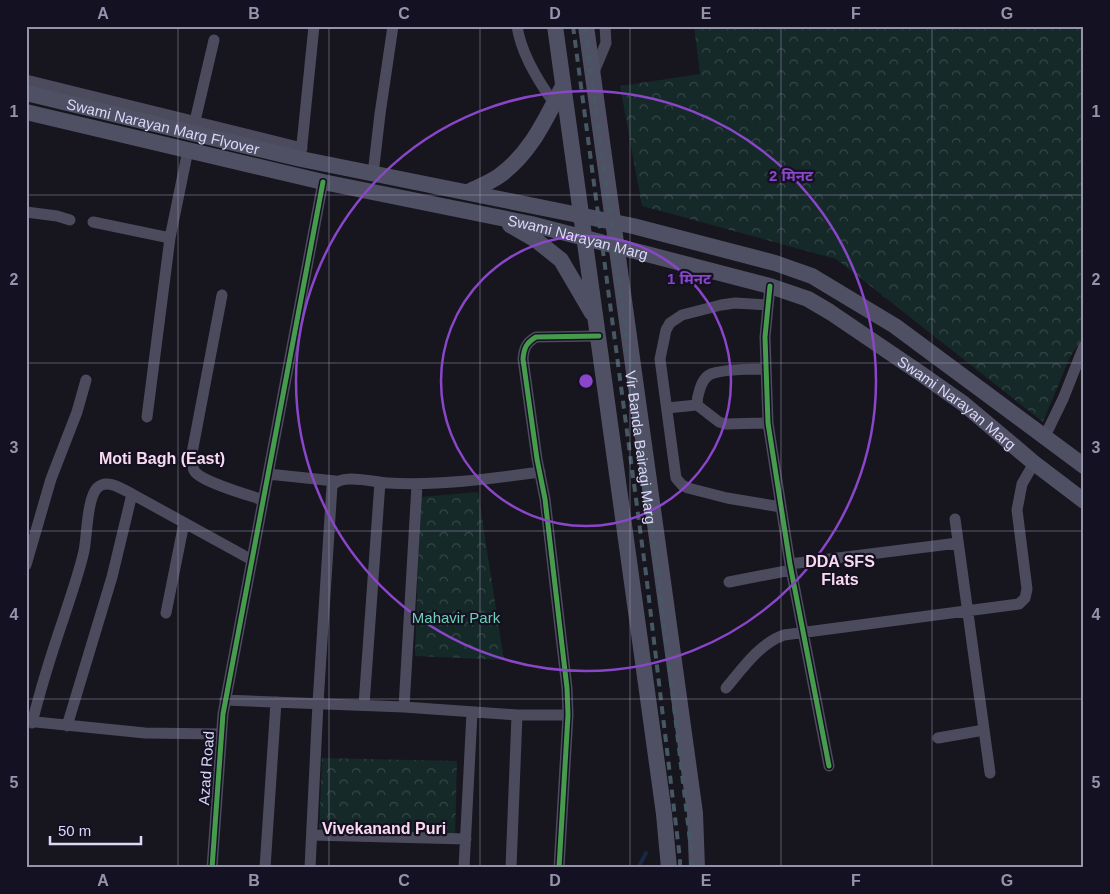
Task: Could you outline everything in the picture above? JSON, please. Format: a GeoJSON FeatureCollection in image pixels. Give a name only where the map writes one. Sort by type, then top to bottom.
{"type":"FeatureCollection","features":[{"type":"Feature","properties":{"kind":"main road","name":"Vir Banda Bairagi Marg"},"geometry":{"type":"LineString","coordinates":[[555,26],[664,814],[669,868]]}},
{"type":"Feature","properties":{"kind":"main road","name":"Vir Banda Bairagi Marg"},"geometry":{"type":"LineString","coordinates":[[586,26],[695,813],[697,868]]}},
{"type":"Feature","properties":{"kind":"main road"},"geometry":{"type":"LineString","coordinates":[[468,192],[498,177],[528,149],[537,136],[563,86]]}},
{"type":"Feature","properties":{"kind":"main road","name":"Swami Narayan Marg Flyover"},"geometry":{"type":"LineString","coordinates":[[26,92],[301,153]]}},
{"type":"Feature","properties":{"kind":"main road","name":"Swami Narayan Marg Flyover"},"geometry":{"type":"LineString","coordinates":[[26,112],[188,150]]}},
{"type":"Feature","properties":{"kind":"main road","name":"Swami Narayan Marg"},"geometry":{"type":"LineString","coordinates":[[188,150],[323,182],[531,224],[770,286],[808,299],[964,404],[1084,501]]}},
{"type":"Feature","properties":{"kind":"main road","name":"Swami Narayan Marg"},"geometry":{"type":"LineString","coordinates":[[301,153],[373,174],[612,222],[775,263],[812,276],[895,326],[1084,466]]}},
{"type":"Feature","properties":{"kind":"main road"},"geometry":{"type":"LineString","coordinates":[[497,217],[536,240],[561,260],[598,328]]}},
{"type":"Feature","properties":{"kind":"street"},"geometry":{"type":"LineString","coordinates":[[26,80],[194,121],[301,153],[314,26]]}},
{"type":"Feature","properties":{"kind":"street"},"geometry":{"type":"LineString","coordinates":[[373,174],[393,26]]}},
{"type":"Feature","properties":{"kind":"street"},"geometry":{"type":"LineString","coordinates":[[517,26],[531,64],[545,92],[554,103]]}},
{"type":"Feature","properties":{"kind":"street"},"geometry":{"type":"LineString","coordinates":[[592,75],[606,43],[604,26]]}},
{"type":"Feature","properties":{"kind":"street"},"geometry":{"type":"LineString","coordinates":[[194,121],[214,40]]}},
{"type":"Feature","properties":{"kind":"street"},"geometry":{"type":"LineString","coordinates":[[147,417],[170,238],[188,150]]}},
{"type":"Feature","properties":{"kind":"street","name":"Azad Road"},"geometry":{"type":"LineString","coordinates":[[212,868],[225,700],[323,182]]}},
{"type":"Feature","properties":{"kind":"street"},"geometry":{"type":"LineString","coordinates":[[26,212],[57,216],[70,220]]}},
{"type":"Feature","properties":{"kind":"street"},"geometry":{"type":"LineString","coordinates":[[92,222],[170,238]]}},
{"type":"Feature","properties":{"kind":"street"},"geometry":{"type":"LineString","coordinates":[[770,286],[765,337],[768,423],[790,567],[829,766]]}},
{"type":"Feature","properties":{"kind":"street"},"geometry":{"type":"LineString","coordinates":[[222,295],[192,453],[192,464],[196,472],[206,479],[263,500]]}},
{"type":"Feature","properties":{"kind":"street"},"geometry":{"type":"LineString","coordinates":[[768,305],[736,303],[682,315],[670,323],[666,330],[660,359],[676,478],[682,486],[727,498],[780,507]]}},
{"type":"Feature","properties":{"kind":"street"},"geometry":{"type":"LineString","coordinates":[[559,868],[568,715],[546,499],[540,472],[524,350],[527,342],[536,337],[598,328]]}},
{"type":"Feature","properties":{"kind":"street"},"geometry":{"type":"LineString","coordinates":[[1045,436],[1083,352]]}},
{"type":"Feature","properties":{"kind":"street"},"geometry":{"type":"LineString","coordinates":[[697,404],[699,393],[709,375],[766,369]]}},
{"type":"Feature","properties":{"kind":"street"},"geometry":{"type":"LineString","coordinates":[[26,565],[51,479],[77,412],[86,380]]}},
{"type":"Feature","properties":{"kind":"street"},"geometry":{"type":"LineString","coordinates":[[667,408],[697,404],[718,422],[726,424],[768,423]]}},
{"type":"Feature","properties":{"kind":"street"},"geometry":{"type":"LineString","coordinates":[[726,688],[752,658],[772,640],[784,635],[1019,604],[1025,598],[1027,588],[1017,510],[1022,484],[1034,462]]}},
{"type":"Feature","properties":{"kind":"street"},"geometry":{"type":"LineString","coordinates":[[268,474],[335,482],[353,479],[418,485],[470,481],[540,472]]}},
{"type":"Feature","properties":{"kind":"street"},"geometry":{"type":"LineString","coordinates":[[310,868],[331,492],[335,482]]}},
{"type":"Feature","properties":{"kind":"street"},"geometry":{"type":"LineString","coordinates":[[364,705],[380,482]]}},
{"type":"Feature","properties":{"kind":"street"},"geometry":{"type":"LineString","coordinates":[[221,734],[145,733],[29,722],[77,576],[84,550],[93,495],[102,484],[107,484],[132,494],[252,560]]}},
{"type":"Feature","properties":{"kind":"street"},"geometry":{"type":"LineString","coordinates":[[404,707],[418,485]]}},
{"type":"Feature","properties":{"kind":"street"},"geometry":{"type":"LineString","coordinates":[[67,726],[112,577],[132,494]]}},
{"type":"Feature","properties":{"kind":"street"},"geometry":{"type":"LineString","coordinates":[[955,519],[990,773]]}},
{"type":"Feature","properties":{"kind":"street"},"geometry":{"type":"LineString","coordinates":[[166,613],[184,523]]}},
{"type":"Feature","properties":{"kind":"street"},"geometry":{"type":"LineString","coordinates":[[729,582],[790,567],[958,543]]}},
{"type":"Feature","properties":{"kind":"street"},"geometry":{"type":"LineString","coordinates":[[225,700],[404,707],[517,715],[568,715]]}},
{"type":"Feature","properties":{"kind":"street"},"geometry":{"type":"LineString","coordinates":[[265,868],[276,702]]}},
{"type":"Feature","properties":{"kind":"street"},"geometry":{"type":"LineString","coordinates":[[464,868],[472,713]]}},
{"type":"Feature","properties":{"kind":"street"},"geometry":{"type":"LineString","coordinates":[[511,868],[517,715]]}},
{"type":"Feature","properties":{"kind":"street"},"geometry":{"type":"LineString","coordinates":[[938,738],[984,730]]}},
{"type":"Feature","properties":{"kind":"street"},"geometry":{"type":"LineString","coordinates":[[312,835],[466,839]]}},
{"type":"Feature","properties":{"kind":"green space"},"geometry":{"type":"Polygon","coordinates":[[[694,26],[1084,26],[1084,336],[1070,357],[1043,422],[836,259],[642,206],[620,86],[700,74],[694,26]]]}},
{"type":"Feature","properties":{"kind":"green space","name":"Mahavir Park"},"geometry":{"type":"Polygon","coordinates":[[[478,492],[504,660],[415,656],[420,497],[478,492]]]}},
{"type":"Feature","properties":{"kind":"green space"},"geometry":{"type":"Polygon","coordinates":[[[322,758],[457,761],[455,837],[319,835],[322,758]]]}},
{"type":"Feature","properties":{"kind":"waterway"},"geometry":{"type":"LineString","coordinates":[[638,868],[646,853]]}},
{"type":"Feature","properties":{"kind":"railway"},"geometry":{"type":"LineString","coordinates":[[573,26],[646,574],[680,868]]}},
{"type":"Feature","properties":{"kind":"railway"},"geometry":{"type":"LineString","coordinates":[[585,26],[658,572],[692,868]]}},
{"type":"Feature","properties":{"kind":"cycle path"},"geometry":{"type":"LineString","coordinates":[[212,868],[223,714],[323,182]]}},
{"type":"Feature","properties":{"kind":"cycle path"},"geometry":{"type":"LineString","coordinates":[[770,286],[765,337],[768,423],[790,564],[829,766]]}},
{"type":"Feature","properties":{"kind":"cycle path"},"geometry":{"type":"LineString","coordinates":[[559,868],[568,715],[567,688],[545,499],[537,459],[523,359],[526,346],[536,337],[599,336]]}},
{"type":"Feature","properties":{"kind":"district","name":"Moti Bagh (East)"},"geometry":{"type":"Point","coordinates":[162,458]}},
{"type":"Feature","properties":{"kind":"district","name":"DDA SFS Flats"},"geometry":{"type":"Point","coordinates":[840,570]}},
{"type":"Feature","properties":{"kind":"district","name":"Vivekanand Puri"},"geometry":{"type":"Point","coordinates":[384,828]}}]}
